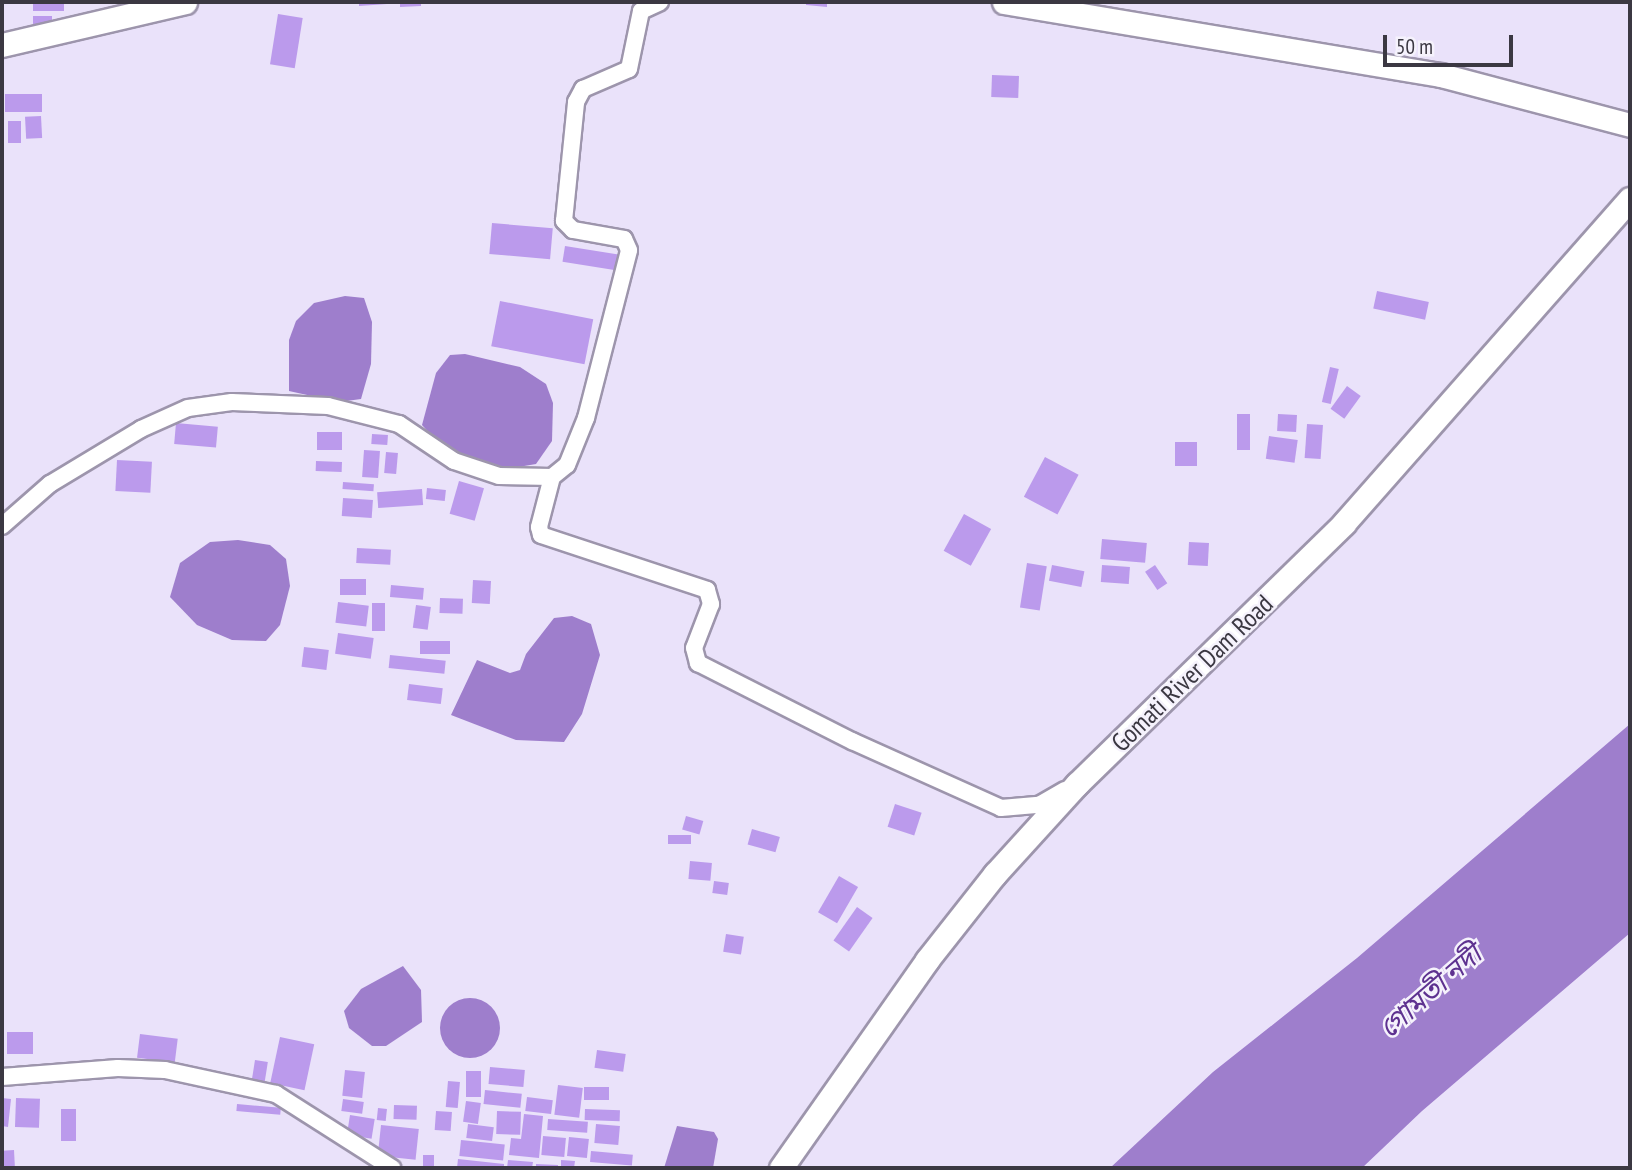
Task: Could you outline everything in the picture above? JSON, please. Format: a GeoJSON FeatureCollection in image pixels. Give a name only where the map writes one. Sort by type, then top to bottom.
{"type":"FeatureCollection","features":[{"type":"Feature","properties":{"kind":"main road"},"geometry":{"type":"LineString","coordinates":[[2,45],[185,2]]}},
{"type":"Feature","properties":{"kind":"main road"},"geometry":{"type":"LineString","coordinates":[[1004,2],[1441,75],[1630,125]]}},
{"type":"Feature","properties":{"kind":"main road","name":"Gomati River Dam Road"},"geometry":{"type":"LineString","coordinates":[[781,1168],[927,960],[995,874],[1077,784],[1344,523],[1630,199]]}},
{"type":"Feature","properties":{"kind":"street"},"geometry":{"type":"LineString","coordinates":[[2,526],[51,484],[141,429],[188,408],[232,402],[328,406],[398,425],[454,461],[499,476],[552,477],[566,466],[586,418],[629,250],[624,239],[573,230],[564,221],[576,102],[583,89],[629,69],[641,11],[660,2]]}},
{"type":"Feature","properties":{"kind":"street"},"geometry":{"type":"LineString","coordinates":[[552,477],[541,535],[707,590],[711,604],[694,648],[698,663],[852,741],[1001,808],[1039,805],[1077,784]]}},
{"type":"Feature","properties":{"kind":"street"},"geometry":{"type":"LineString","coordinates":[[2,1077],[106,1069],[165,1070],[276,1094],[392,1168]]}},
{"type":"Feature","properties":{"kind":"water"},"geometry":{"type":"Polygon","coordinates":[[[345,296],[364,298],[372,322],[371,364],[361,399],[339,402],[289,391],[289,340],[296,321],[314,303],[345,296]]]}},
{"type":"Feature","properties":{"kind":"water"},"geometry":{"type":"Polygon","coordinates":[[[465,354],[520,367],[546,384],[553,403],[552,441],[536,464],[507,469],[480,468],[446,452],[422,425],[436,373],[450,355],[465,354]]]}},
{"type":"Feature","properties":{"kind":"water"},"geometry":{"type":"Polygon","coordinates":[[[238,540],[270,545],[286,559],[290,586],[280,625],[266,641],[232,640],[197,625],[170,597],[180,563],[210,542],[238,540]]]}},
{"type":"Feature","properties":{"kind":"water"},"geometry":{"type":"Polygon","coordinates":[[[572,616],[591,624],[600,655],[582,714],[564,742],[516,740],[451,715],[477,660],[510,673],[520,670],[526,654],[554,618],[572,616]]]}},
{"type":"Feature","properties":{"kind":"water","name":"গোমতী নদী"},"geometry":{"type":"Polygon","coordinates":[[[1630,724],[1630,933],[1422,1111],[1362,1168],[1110,1168],[1213,1072],[1357,958],[1630,724]]]}},
{"type":"Feature","properties":{"kind":"water"},"geometry":{"type":"Polygon","coordinates":[[[403,966],[421,990],[422,1022],[386,1046],[372,1046],[349,1028],[344,1011],[361,989],[403,966]]]}},
{"type":"Feature","properties":{"kind":"water"},"geometry":{"type":"Polygon","coordinates":[[[470,998],[482,1000],[495,1011],[500,1028],[498,1040],[487,1053],[470,1058],[458,1056],[445,1045],[440,1028],[442,1016],[453,1003],[470,998]]]}},
{"type":"Feature","properties":{"kind":"water"},"geometry":{"type":"Polygon","coordinates":[[[677,1126],[714,1132],[718,1139],[713,1168],[664,1168],[677,1126]]]}},
{"type":"Feature","properties":{"kind":"building"},"geometry":{"type":"Polygon","coordinates":[[[33,2],[64,2],[64,11],[33,11],[33,2]]]}},
{"type":"Feature","properties":{"kind":"building"},"geometry":{"type":"Polygon","coordinates":[[[359,2],[387,2],[387,4],[359,6],[359,2]]]}},
{"type":"Feature","properties":{"kind":"building"},"geometry":{"type":"Polygon","coordinates":[[[400,2],[421,2],[421,6],[400,7],[400,2]]]}},
{"type":"Feature","properties":{"kind":"building"},"geometry":{"type":"Polygon","coordinates":[[[806,2],[827,2],[827,7],[806,5],[806,2]]]}},
{"type":"Feature","properties":{"kind":"building"},"geometry":{"type":"Polygon","coordinates":[[[278,14],[303,18],[295,68],[270,64],[278,14]]]}},
{"type":"Feature","properties":{"kind":"building"},"geometry":{"type":"Polygon","coordinates":[[[33,16],[52,16],[52,30],[33,30],[33,16]]]}},
{"type":"Feature","properties":{"kind":"building"},"geometry":{"type":"Polygon","coordinates":[[[992,75],[1019,76],[1018,98],[991,97],[992,75]]]}},
{"type":"Feature","properties":{"kind":"building"},"geometry":{"type":"Polygon","coordinates":[[[5,94],[42,94],[42,112],[5,112],[5,94]]]}},
{"type":"Feature","properties":{"kind":"building"},"geometry":{"type":"Polygon","coordinates":[[[41,116],[42,138],[26,139],[25,117],[41,116]]]}},
{"type":"Feature","properties":{"kind":"building"},"geometry":{"type":"Polygon","coordinates":[[[8,121],[21,121],[21,143],[8,143],[8,121]]]}},
{"type":"Feature","properties":{"kind":"building"},"geometry":{"type":"Polygon","coordinates":[[[492,223],[553,228],[550,259],[489,254],[492,223]]]}},
{"type":"Feature","properties":{"kind":"building"},"geometry":{"type":"Polygon","coordinates":[[[565,246],[618,254],[616,270],[562,262],[565,246]]]}},
{"type":"Feature","properties":{"kind":"building"},"geometry":{"type":"Polygon","coordinates":[[[1377,291],[1429,302],[1425,320],[1373,309],[1377,291]]]}},
{"type":"Feature","properties":{"kind":"building"},"geometry":{"type":"Polygon","coordinates":[[[500,301],[593,319],[584,364],[491,346],[500,301]]]}},
{"type":"Feature","properties":{"kind":"building"},"geometry":{"type":"Polygon","coordinates":[[[1330,367],[1339,369],[1331,404],[1322,402],[1330,367]]]}},
{"type":"Feature","properties":{"kind":"building"},"geometry":{"type":"Polygon","coordinates":[[[1347,386],[1361,396],[1344,419],[1331,409],[1347,386]]]}},
{"type":"Feature","properties":{"kind":"building"},"geometry":{"type":"Polygon","coordinates":[[[1237,414],[1250,414],[1250,450],[1237,450],[1237,414]]]}},
{"type":"Feature","properties":{"kind":"building"},"geometry":{"type":"Polygon","coordinates":[[[1278,414],[1297,415],[1296,432],[1277,431],[1278,414]]]}},
{"type":"Feature","properties":{"kind":"building"},"geometry":{"type":"Polygon","coordinates":[[[176,423],[218,427],[216,448],[174,444],[176,423]]]}},
{"type":"Feature","properties":{"kind":"building"},"geometry":{"type":"Polygon","coordinates":[[[1307,424],[1323,425],[1321,459],[1305,458],[1307,424]]]}},
{"type":"Feature","properties":{"kind":"building"},"geometry":{"type":"Polygon","coordinates":[[[317,432],[342,432],[342,450],[317,450],[317,432]]]}},
{"type":"Feature","properties":{"kind":"building"},"geometry":{"type":"Polygon","coordinates":[[[372,434],[388,435],[387,445],[371,444],[372,434]]]}},
{"type":"Feature","properties":{"kind":"building"},"geometry":{"type":"Polygon","coordinates":[[[1269,436],[1298,440],[1295,463],[1266,459],[1269,436]]]}},
{"type":"Feature","properties":{"kind":"building"},"geometry":{"type":"Polygon","coordinates":[[[1175,442],[1197,442],[1197,466],[1175,466],[1175,442]]]}},
{"type":"Feature","properties":{"kind":"building"},"geometry":{"type":"Polygon","coordinates":[[[364,450],[380,451],[378,478],[362,477],[364,450]]]}},
{"type":"Feature","properties":{"kind":"building"},"geometry":{"type":"Polygon","coordinates":[[[386,452],[398,453],[396,474],[384,473],[386,452]]]}},
{"type":"Feature","properties":{"kind":"building"},"geometry":{"type":"Polygon","coordinates":[[[1045,457],[1079,475],[1057,515],[1024,497],[1045,457]]]}},
{"type":"Feature","properties":{"kind":"building"},"geometry":{"type":"Polygon","coordinates":[[[117,460],[152,462],[150,493],[115,491],[117,460]]]}},
{"type":"Feature","properties":{"kind":"building"},"geometry":{"type":"Polygon","coordinates":[[[316,461],[342,462],[342,472],[316,471],[316,461]]]}},
{"type":"Feature","properties":{"kind":"building"},"geometry":{"type":"Polygon","coordinates":[[[459,481],[484,488],[475,521],[450,514],[459,481]]]}},
{"type":"Feature","properties":{"kind":"building"},"geometry":{"type":"Polygon","coordinates":[[[343,482],[374,484],[373,491],[343,489],[343,482]]]}},
{"type":"Feature","properties":{"kind":"building"},"geometry":{"type":"Polygon","coordinates":[[[427,488],[446,490],[445,501],[426,499],[427,488]]]}},
{"type":"Feature","properties":{"kind":"building"},"geometry":{"type":"Polygon","coordinates":[[[422,489],[423,505],[378,508],[377,492],[422,489]]]}},
{"type":"Feature","properties":{"kind":"building"},"geometry":{"type":"Polygon","coordinates":[[[343,498],[373,500],[372,518],[342,516],[343,498]]]}},
{"type":"Feature","properties":{"kind":"building"},"geometry":{"type":"Polygon","coordinates":[[[964,514],[991,529],[971,566],[944,551],[964,514]]]}},
{"type":"Feature","properties":{"kind":"building"},"geometry":{"type":"Polygon","coordinates":[[[1102,539],[1147,543],[1145,563],[1100,559],[1102,539]]]}},
{"type":"Feature","properties":{"kind":"building"},"geometry":{"type":"Polygon","coordinates":[[[1189,542],[1209,543],[1208,566],[1188,565],[1189,542]]]}},
{"type":"Feature","properties":{"kind":"building"},"geometry":{"type":"Polygon","coordinates":[[[357,548],[391,550],[390,565],[356,563],[357,548]]]}},
{"type":"Feature","properties":{"kind":"building"},"geometry":{"type":"Polygon","coordinates":[[[1027,563],[1047,566],[1040,611],[1020,607],[1027,563]]]}},
{"type":"Feature","properties":{"kind":"building"},"geometry":{"type":"Polygon","coordinates":[[[1052,565],[1084,571],[1081,587],[1049,581],[1052,565]]]}},
{"type":"Feature","properties":{"kind":"building"},"geometry":{"type":"Polygon","coordinates":[[[1102,565],[1130,567],[1129,584],[1101,582],[1102,565]]]}},
{"type":"Feature","properties":{"kind":"building"},"geometry":{"type":"Polygon","coordinates":[[[1155,565],[1167,583],[1157,590],[1145,572],[1155,565]]]}},
{"type":"Feature","properties":{"kind":"building"},"geometry":{"type":"Polygon","coordinates":[[[340,579],[366,579],[366,595],[340,595],[340,579]]]}},
{"type":"Feature","properties":{"kind":"building"},"geometry":{"type":"Polygon","coordinates":[[[473,580],[491,581],[490,604],[472,603],[473,580]]]}},
{"type":"Feature","properties":{"kind":"building"},"geometry":{"type":"Polygon","coordinates":[[[391,585],[424,588],[423,600],[390,597],[391,585]]]}},
{"type":"Feature","properties":{"kind":"building"},"geometry":{"type":"Polygon","coordinates":[[[440,598],[463,599],[462,614],[439,613],[440,598]]]}},
{"type":"Feature","properties":{"kind":"building"},"geometry":{"type":"Polygon","coordinates":[[[338,602],[369,606],[366,627],[335,623],[338,602]]]}},
{"type":"Feature","properties":{"kind":"building"},"geometry":{"type":"Polygon","coordinates":[[[372,603],[385,603],[385,631],[372,631],[372,603]]]}},
{"type":"Feature","properties":{"kind":"building"},"geometry":{"type":"Polygon","coordinates":[[[416,605],[431,607],[428,630],[413,628],[416,605]]]}},
{"type":"Feature","properties":{"kind":"building"},"geometry":{"type":"Polygon","coordinates":[[[338,633],[374,638],[371,659],[335,654],[338,633]]]}},
{"type":"Feature","properties":{"kind":"building"},"geometry":{"type":"Polygon","coordinates":[[[420,641],[450,641],[450,654],[420,654],[420,641]]]}},
{"type":"Feature","properties":{"kind":"building"},"geometry":{"type":"Polygon","coordinates":[[[304,647],[329,650],[326,670],[302,667],[304,647]]]}},
{"type":"Feature","properties":{"kind":"building"},"geometry":{"type":"Polygon","coordinates":[[[390,655],[446,661],[444,674],[389,668],[390,655]]]}},
{"type":"Feature","properties":{"kind":"building"},"geometry":{"type":"Polygon","coordinates":[[[409,684],[443,688],[441,704],[407,700],[409,684]]]}},
{"type":"Feature","properties":{"kind":"building"},"geometry":{"type":"Polygon","coordinates":[[[895,804],[922,813],[914,835],[888,827],[895,804]]]}},
{"type":"Feature","properties":{"kind":"building"},"geometry":{"type":"Polygon","coordinates":[[[686,816],[703,821],[699,834],[682,829],[686,816]]]}},
{"type":"Feature","properties":{"kind":"building"},"geometry":{"type":"Polygon","coordinates":[[[752,829],[780,837],[775,852],[748,844],[752,829]]]}},
{"type":"Feature","properties":{"kind":"building"},"geometry":{"type":"Polygon","coordinates":[[[668,835],[691,835],[691,844],[668,844],[668,835]]]}},
{"type":"Feature","properties":{"kind":"building"},"geometry":{"type":"Polygon","coordinates":[[[690,861],[712,863],[710,881],[688,879],[690,861]]]}},
{"type":"Feature","properties":{"kind":"building"},"geometry":{"type":"Polygon","coordinates":[[[839,876],[858,887],[837,923],[818,912],[839,876]]]}},
{"type":"Feature","properties":{"kind":"building"},"geometry":{"type":"Polygon","coordinates":[[[714,881],[729,883],[727,895],[712,893],[714,881]]]}},
{"type":"Feature","properties":{"kind":"building"},"geometry":{"type":"Polygon","coordinates":[[[857,907],[873,918],[849,951],[833,941],[857,907]]]}},
{"type":"Feature","properties":{"kind":"building"},"geometry":{"type":"Polygon","coordinates":[[[726,934],[744,937],[741,955],[723,952],[726,934]]]}},
{"type":"Feature","properties":{"kind":"building"},"geometry":{"type":"Polygon","coordinates":[[[7,1032],[33,1032],[33,1054],[7,1054],[7,1032]]]}},
{"type":"Feature","properties":{"kind":"building"},"geometry":{"type":"Polygon","coordinates":[[[140,1034],[178,1039],[175,1062],[137,1058],[140,1034]]]}},
{"type":"Feature","properties":{"kind":"building"},"geometry":{"type":"Polygon","coordinates":[[[280,1037],[314,1044],[304,1090],[270,1083],[280,1037]]]}},
{"type":"Feature","properties":{"kind":"building"},"geometry":{"type":"Polygon","coordinates":[[[597,1050],[626,1054],[623,1072],[594,1068],[597,1050]]]}},
{"type":"Feature","properties":{"kind":"building"},"geometry":{"type":"Polygon","coordinates":[[[255,1060],[268,1062],[264,1089],[251,1087],[255,1060]]]}},
{"type":"Feature","properties":{"kind":"building"},"geometry":{"type":"Polygon","coordinates":[[[490,1067],[525,1070],[523,1087],[489,1084],[490,1067]]]}},
{"type":"Feature","properties":{"kind":"building"},"geometry":{"type":"Polygon","coordinates":[[[345,1070],[365,1072],[362,1098],[342,1096],[345,1070]]]}},
{"type":"Feature","properties":{"kind":"building"},"geometry":{"type":"Polygon","coordinates":[[[466,1071],[481,1071],[481,1097],[466,1097],[466,1071]]]}},
{"type":"Feature","properties":{"kind":"building"},"geometry":{"type":"Polygon","coordinates":[[[448,1081],[460,1082],[458,1108],[446,1107],[448,1081]]]}},
{"type":"Feature","properties":{"kind":"building"},"geometry":{"type":"Polygon","coordinates":[[[558,1085],[583,1088],[579,1118],[554,1115],[558,1085]]]}},
{"type":"Feature","properties":{"kind":"building"},"geometry":{"type":"Polygon","coordinates":[[[584,1087],[609,1087],[609,1100],[584,1100],[584,1087]]]}},
{"type":"Feature","properties":{"kind":"building"},"geometry":{"type":"Polygon","coordinates":[[[485,1090],[522,1094],[520,1108],[484,1104],[485,1090]]]}},
{"type":"Feature","properties":{"kind":"building"},"geometry":{"type":"Polygon","coordinates":[[[527,1097],[553,1100],[551,1114],[525,1111],[527,1097]]]}},
{"type":"Feature","properties":{"kind":"building"},"geometry":{"type":"Polygon","coordinates":[[[2,1098],[11,1099],[8,1127],[2,1126],[2,1098]]]}},
{"type":"Feature","properties":{"kind":"building"},"geometry":{"type":"Polygon","coordinates":[[[16,1098],[40,1099],[39,1128],[15,1127],[16,1098]]]}},
{"type":"Feature","properties":{"kind":"building"},"geometry":{"type":"Polygon","coordinates":[[[343,1099],[364,1102],[362,1114],[341,1111],[343,1099]]]}},
{"type":"Feature","properties":{"kind":"building"},"geometry":{"type":"Polygon","coordinates":[[[466,1101],[481,1103],[478,1124],[463,1122],[466,1101]]]}},
{"type":"Feature","properties":{"kind":"building"},"geometry":{"type":"Polygon","coordinates":[[[237,1104],[281,1108],[280,1115],[236,1111],[237,1104]]]}},
{"type":"Feature","properties":{"kind":"building"},"geometry":{"type":"Polygon","coordinates":[[[394,1105],[417,1106],[416,1120],[394,1119],[394,1105]]]}},
{"type":"Feature","properties":{"kind":"building"},"geometry":{"type":"Polygon","coordinates":[[[378,1108],[387,1109],[386,1121],[377,1120],[378,1108]]]}},
{"type":"Feature","properties":{"kind":"building"},"geometry":{"type":"Polygon","coordinates":[[[61,1109],[76,1109],[76,1141],[61,1141],[61,1109]]]}},
{"type":"Feature","properties":{"kind":"building"},"geometry":{"type":"Polygon","coordinates":[[[585,1109],[620,1110],[620,1121],[585,1120],[585,1109]]]}},
{"type":"Feature","properties":{"kind":"building"},"geometry":{"type":"Polygon","coordinates":[[[436,1111],[452,1112],[451,1131],[435,1130],[436,1111]]]}},
{"type":"Feature","properties":{"kind":"building"},"geometry":{"type":"Polygon","coordinates":[[[497,1111],[521,1112],[520,1135],[496,1134],[497,1111]]]}},
{"type":"Feature","properties":{"kind":"building"},"geometry":{"type":"Polygon","coordinates":[[[524,1114],[543,1116],[539,1158],[509,1155],[511,1138],[521,1139],[524,1114]]]}},
{"type":"Feature","properties":{"kind":"building"},"geometry":{"type":"Polygon","coordinates":[[[350,1115],[375,1119],[372,1139],[347,1135],[350,1115]]]}},
{"type":"Feature","properties":{"kind":"building"},"geometry":{"type":"Polygon","coordinates":[[[548,1119],[588,1122],[587,1133],[547,1130],[548,1119]]]}},
{"type":"Feature","properties":{"kind":"building"},"geometry":{"type":"Polygon","coordinates":[[[468,1124],[494,1127],[492,1141],[466,1138],[468,1124]]]}},
{"type":"Feature","properties":{"kind":"building"},"geometry":{"type":"Polygon","coordinates":[[[596,1124],[620,1126],[618,1145],[594,1143],[596,1124]]]}},
{"type":"Feature","properties":{"kind":"building"},"geometry":{"type":"Polygon","coordinates":[[[381,1125],[419,1129],[416,1160],[378,1156],[381,1125]]]}},
{"type":"Feature","properties":{"kind":"building"},"geometry":{"type":"Polygon","coordinates":[[[543,1136],[566,1138],[564,1157],[541,1155],[543,1136]]]}},
{"type":"Feature","properties":{"kind":"building"},"geometry":{"type":"Polygon","coordinates":[[[569,1137],[589,1139],[587,1158],[567,1156],[569,1137]]]}},
{"type":"Feature","properties":{"kind":"building"},"geometry":{"type":"Polygon","coordinates":[[[461,1140],[505,1145],[503,1161],[459,1156],[461,1140]]]}},
{"type":"Feature","properties":{"kind":"building"},"geometry":{"type":"Polygon","coordinates":[[[14,1150],[15,1168],[3,1168],[2,1151],[14,1150]]]}},
{"type":"Feature","properties":{"kind":"building"},"geometry":{"type":"Polygon","coordinates":[[[591,1151],[633,1155],[632,1166],[590,1162],[591,1151]]]}},
{"type":"Feature","properties":{"kind":"building"},"geometry":{"type":"Polygon","coordinates":[[[423,1155],[434,1155],[434,1168],[423,1168],[423,1155]]]}},
{"type":"Feature","properties":{"kind":"building"},"geometry":{"type":"Polygon","coordinates":[[[458,1159],[504,1164],[504,1168],[457,1168],[458,1159]]]}},
{"type":"Feature","properties":{"kind":"building"},"geometry":{"type":"Polygon","coordinates":[[[508,1160],[533,1162],[532,1168],[507,1168],[508,1160]]]}},
{"type":"Feature","properties":{"kind":"building"},"geometry":{"type":"Polygon","coordinates":[[[561,1160],[575,1161],[574,1168],[561,1168],[561,1160]]]}},
{"type":"Feature","properties":{"kind":"building"},"geometry":{"type":"Polygon","coordinates":[[[536,1164],[558,1165],[558,1168],[536,1168],[536,1164]]]}}]}
